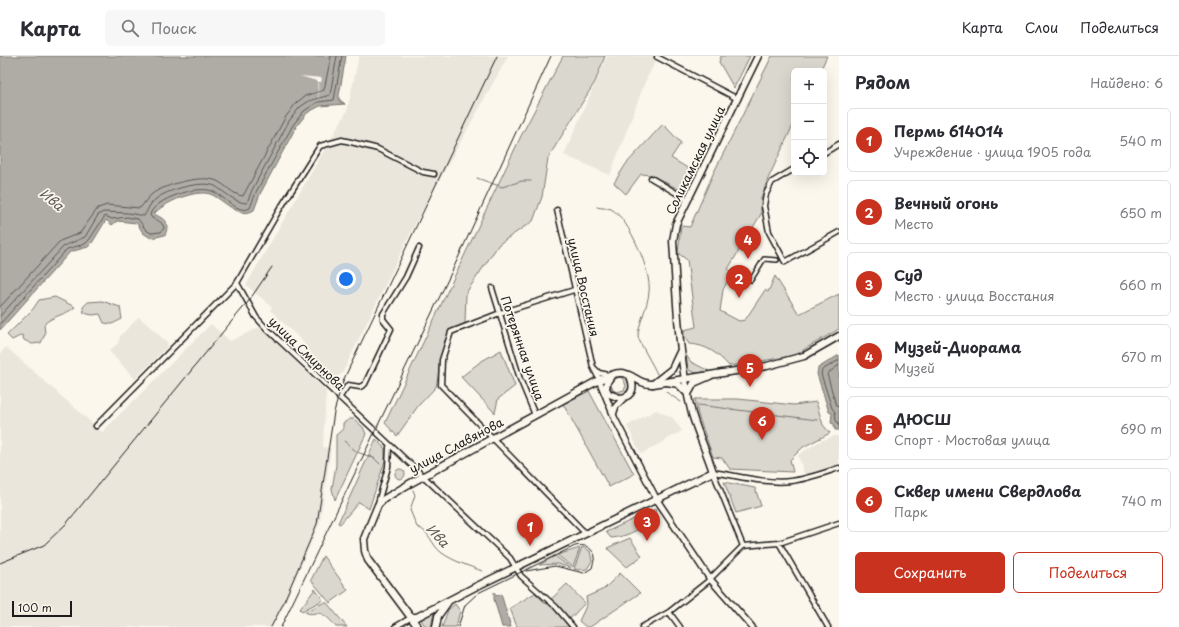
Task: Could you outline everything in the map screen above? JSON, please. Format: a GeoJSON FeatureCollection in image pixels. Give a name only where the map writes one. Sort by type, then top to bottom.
{"type":"FeatureCollection","features":[{"type":"Feature","properties":{"kind":"main road","name":"Соликамская улица"},"geometry":{"type":"LineString","coordinates":[[713,472],[693,418],[680,351],[673,241],[676,224],[758,56]]}},
{"type":"Feature","properties":{"kind":"main road"},"geometry":{"type":"LineString","coordinates":[[629,375],[632,383],[632,390],[624,398],[616,398],[606,389],[607,382],[612,375],[619,373],[629,375],[639,382],[653,384],[767,366],[804,356],[839,336]]}},
{"type":"Feature","properties":{"kind":"main road","name":"Соликамская улица"},"geometry":{"type":"LineString","coordinates":[[653,384],[672,369],[680,351]]}},
{"type":"Feature","properties":{"kind":"main road","name":"улица Славянова"},"geometry":{"type":"LineString","coordinates":[[412,617],[368,560],[365,551],[364,539],[378,505],[391,494],[599,380],[612,375]]}},
{"type":"Feature","properties":{"kind":"main road"},"geometry":{"type":"LineString","coordinates":[[667,382],[678,384],[688,394],[694,383],[710,376]]}},
{"type":"Feature","properties":{"kind":"main road"},"geometry":{"type":"LineString","coordinates":[[418,627],[412,617],[417,617],[455,596],[713,472]]}},
{"type":"Feature","properties":{"kind":"main road"},"geometry":{"type":"LineString","coordinates":[[436,627],[442,610],[455,596]]}},
{"type":"Feature","properties":{"kind":"street"},"geometry":{"type":"LineString","coordinates":[[657,57],[738,99]]}},
{"type":"Feature","properties":{"kind":"street"},"geometry":{"type":"LineString","coordinates":[[96,426],[237,283],[311,157],[320,146],[342,140],[351,142],[378,149],[423,172],[434,174]]}},
{"type":"Feature","properties":{"kind":"street"},"geometry":{"type":"LineString","coordinates":[[827,151],[839,144]]}},
{"type":"Feature","properties":{"kind":"street"},"geometry":{"type":"LineString","coordinates":[[791,172],[772,182],[766,194],[764,206],[766,222],[785,262],[839,232]]}},
{"type":"Feature","properties":{"kind":"street"},"geometry":{"type":"LineString","coordinates":[[651,178],[688,200]]}},
{"type":"Feature","properties":{"kind":"street","name":"улица Восстания"},"geometry":{"type":"LineString","coordinates":[[557,210],[592,367],[606,389]]}},
{"type":"Feature","properties":{"kind":"street"},"geometry":{"type":"LineString","coordinates":[[339,398],[348,385],[360,387],[365,384],[391,329],[383,319],[384,314],[406,277],[419,248]]}},
{"type":"Feature","properties":{"kind":"street"},"geometry":{"type":"LineString","coordinates":[[752,280],[764,259],[777,260]]}},
{"type":"Feature","properties":{"kind":"street","name":"улица Смирнова"},"geometry":{"type":"LineString","coordinates":[[237,283],[260,322],[339,398],[376,431],[389,447],[510,558],[521,576],[556,607],[574,627]]}},
{"type":"Feature","properties":{"kind":"street","name":"Потерянная улица"},"geometry":{"type":"LineString","coordinates":[[492,288],[520,379],[535,415]]}},
{"type":"Feature","properties":{"kind":"street"},"geometry":{"type":"LineString","coordinates":[[574,290],[500,313],[451,332],[442,360],[441,385],[586,534]]}},
{"type":"Feature","properties":{"kind":"street"},"geometry":{"type":"LineString","coordinates":[[592,367],[599,373],[612,375]]}},
{"type":"Feature","properties":{"kind":"street"},"geometry":{"type":"LineString","coordinates":[[599,380],[614,417],[657,500],[710,579],[752,627]]}},
{"type":"Feature","properties":{"kind":"street"},"geometry":{"type":"LineString","coordinates":[[606,389],[610,407]]}},
{"type":"Feature","properties":{"kind":"street"},"geometry":{"type":"LineString","coordinates":[[614,417],[616,406],[624,398]]}},
{"type":"Feature","properties":{"kind":"street"},"geometry":{"type":"LineString","coordinates":[[378,505],[388,467],[389,447]]}},
{"type":"Feature","properties":{"kind":"street"},"geometry":{"type":"LineString","coordinates":[[713,472],[762,481],[792,481],[839,468]]}},
{"type":"Feature","properties":{"kind":"street","name":"Соликамская улица"},"geometry":{"type":"LineString","coordinates":[[713,472],[743,546]]}},
{"type":"Feature","properties":{"kind":"street"},"geometry":{"type":"LineString","coordinates":[[642,627],[669,612],[710,579],[743,546],[779,543],[839,523]]}},
{"type":"Feature","properties":{"kind":"street"},"geometry":{"type":"LineString","coordinates":[[779,543],[828,627]]}},
{"type":"Feature","properties":{"kind":"street"},"geometry":{"type":"LineString","coordinates":[[669,612],[680,627]]}},
{"type":"Feature","properties":{"kind":"street"},"geometry":{"type":"LineString","coordinates":[[395,627],[412,617]]}},
{"type":"Feature","properties":{"kind":"shaded area"},"geometry":{"type":"Polygon","coordinates":[[[359,56],[508,56],[411,232],[342,374],[329,379],[303,342],[270,310],[272,307],[246,285],[347,111],[359,56]]]}},
{"type":"Feature","properties":{"kind":"shaded area"},"geometry":{"type":"Polygon","coordinates":[[[563,56],[605,56],[595,82],[548,158],[542,197],[533,221],[499,244],[466,293],[465,323],[445,340],[436,387],[418,406],[397,436],[385,423],[521,136],[563,56]]]}},
{"type":"Feature","properties":{"kind":"shaded area"},"geometry":{"type":"Polygon","coordinates":[[[607,56],[658,56],[645,82],[610,175],[564,155],[607,56]]]}},
{"type":"Feature","properties":{"kind":"shaded area"},"geometry":{"type":"Polygon","coordinates":[[[721,56],[750,56],[734,88],[719,62],[721,56]]]}},
{"type":"Feature","properties":{"kind":"shaded area"},"geometry":{"type":"Polygon","coordinates":[[[772,56],[827,56],[821,68],[791,68],[791,129],[768,179],[761,198],[761,214],[728,269],[732,272],[723,290],[720,311],[739,321],[745,320],[765,290],[768,292],[775,276],[799,314],[839,294],[839,329],[803,350],[803,353],[799,355],[729,366],[711,350],[701,346],[689,344],[684,336],[684,330],[696,327],[687,260],[678,253],[681,226],[690,227],[713,174],[772,56]]]}},
{"type":"Feature","properties":{"kind":"shaded area"},"geometry":{"type":"Polygon","coordinates":[[[663,124],[681,143],[671,158],[694,172],[682,191],[651,175],[641,174],[626,194],[614,183],[626,164],[663,124]]]}},
{"type":"Feature","properties":{"kind":"shaded area"},"geometry":{"type":"Polygon","coordinates":[[[55,297],[75,307],[44,324],[45,334],[41,343],[32,344],[24,340],[22,335],[12,340],[7,335],[33,309],[39,300],[55,297]]]}},
{"type":"Feature","properties":{"kind":"shaded area"},"geometry":{"type":"Polygon","coordinates":[[[102,301],[120,307],[122,319],[112,324],[104,323],[100,314],[92,315],[84,313],[83,307],[88,302],[102,301]]]}},
{"type":"Feature","properties":{"kind":"shaded area"},"geometry":{"type":"Polygon","coordinates":[[[139,317],[168,343],[167,347],[135,379],[109,351],[118,343],[120,336],[139,317]]]}},
{"type":"Feature","properties":{"kind":"shaded area"},"geometry":{"type":"Polygon","coordinates":[[[211,324],[230,341],[260,327],[326,391],[323,447],[331,448],[320,522],[284,605],[272,627],[0,627],[0,354],[6,347],[102,432],[211,324]]]}},
{"type":"Feature","properties":{"kind":"shaded area"},"geometry":{"type":"Polygon","coordinates":[[[501,350],[515,386],[498,399],[495,413],[461,377],[480,362],[501,350]]]}},
{"type":"Feature","properties":{"kind":"shaded area"},"geometry":{"type":"Polygon","coordinates":[[[686,355],[691,362],[709,371],[697,373],[690,371],[688,368],[686,355]]]}},
{"type":"Feature","properties":{"kind":"shaded area"},"geometry":{"type":"Polygon","coordinates":[[[615,376],[624,377],[629,385],[625,392],[619,395],[611,390],[611,385],[611,381],[615,376]],[[620,377],[615,379],[611,385],[613,390],[617,392],[624,390],[626,386],[624,380],[620,377]]]}},
{"type":"Feature","properties":{"kind":"shaded area"},"geometry":{"type":"Polygon","coordinates":[[[589,391],[634,474],[609,487],[563,404],[589,391]]]}},
{"type":"Feature","properties":{"kind":"shaded area"},"geometry":{"type":"Polygon","coordinates":[[[695,399],[738,399],[794,405],[816,402],[823,425],[830,433],[803,447],[790,460],[793,472],[730,469],[722,458],[713,457],[698,415],[695,399]]]}},
{"type":"Feature","properties":{"kind":"shaded area"},"geometry":{"type":"Polygon","coordinates":[[[656,410],[673,418],[682,431],[641,454],[627,426],[656,410]]]}},
{"type":"Feature","properties":{"kind":"shaded area"},"geometry":{"type":"Polygon","coordinates":[[[350,419],[354,419],[363,427],[366,434],[335,500],[332,489],[336,465],[336,435],[343,429],[343,423],[350,419]]]}},
{"type":"Feature","properties":{"kind":"shaded area"},"geometry":{"type":"Polygon","coordinates":[[[835,436],[839,437],[839,465],[805,477],[798,455],[820,441],[835,436]]]}},
{"type":"Feature","properties":{"kind":"shaded area"},"geometry":{"type":"Polygon","coordinates":[[[376,439],[385,449],[385,461],[369,509],[359,502],[340,524],[338,523],[376,439]]]}},
{"type":"Feature","properties":{"kind":"shaded area"},"geometry":{"type":"Polygon","coordinates":[[[398,469],[402,469],[404,470],[404,478],[398,479],[395,476],[395,472],[398,469]]]}},
{"type":"Feature","properties":{"kind":"shaded area"},"geometry":{"type":"Polygon","coordinates":[[[724,482],[755,488],[761,506],[736,513],[724,482]]]}},
{"type":"Feature","properties":{"kind":"shaded area"},"geometry":{"type":"Polygon","coordinates":[[[655,509],[656,512],[648,522],[642,527],[624,536],[611,538],[606,532],[655,509]]]}},
{"type":"Feature","properties":{"kind":"shaded area"},"geometry":{"type":"Polygon","coordinates":[[[630,538],[642,556],[627,567],[607,548],[630,538]]]}},
{"type":"Feature","properties":{"kind":"shaded area"},"geometry":{"type":"Polygon","coordinates":[[[582,547],[590,551],[592,561],[587,569],[574,569],[582,547]]]}},
{"type":"Feature","properties":{"kind":"shaded area"},"geometry":{"type":"Polygon","coordinates":[[[580,548],[573,567],[557,555],[580,548]]]}},
{"type":"Feature","properties":{"kind":"shaded area"},"geometry":{"type":"Polygon","coordinates":[[[323,556],[348,590],[330,603],[311,580],[323,556]]]}},
{"type":"Feature","properties":{"kind":"shaded area"},"geometry":{"type":"Polygon","coordinates":[[[555,556],[571,568],[558,564],[539,565],[555,556]]]}},
{"type":"Feature","properties":{"kind":"shaded area"},"geometry":{"type":"Polygon","coordinates":[[[620,573],[640,593],[590,627],[586,627],[579,621],[587,604],[586,597],[604,589],[620,573]]]}},
{"type":"Feature","properties":{"kind":"shaded area"},"geometry":{"type":"Polygon","coordinates":[[[567,584],[585,603],[567,622],[571,627],[517,627],[510,608],[535,593],[546,604],[567,584]]]}},
{"type":"Feature","properties":{"kind":"shaded area"},"geometry":{"type":"Polygon","coordinates":[[[315,589],[323,600],[302,611],[300,609],[315,589]]]}},
{"type":"Feature","properties":{"kind":"shaded area"},"geometry":{"type":"Polygon","coordinates":[[[325,602],[347,627],[336,627],[328,618],[321,614],[310,614],[305,612],[325,602]]]}},
{"type":"Feature","properties":{"kind":"shaded area"},"geometry":{"type":"Polygon","coordinates":[[[455,604],[460,611],[456,627],[442,627],[448,610],[455,604]]]}},
{"type":"Feature","properties":{"kind":"shaded area"},"geometry":{"type":"Polygon","coordinates":[[[434,612],[431,627],[426,627],[421,620],[434,612]]]}},
{"type":"Feature","properties":{"kind":"water"},"geometry":{"type":"Polygon","coordinates":[[[0,56],[346,56],[339,95],[339,101],[345,104],[320,106],[307,113],[296,127],[260,194],[254,210],[248,212],[237,211],[210,194],[196,193],[188,195],[164,206],[154,214],[166,222],[167,227],[165,235],[151,238],[143,233],[137,223],[117,221],[112,225],[106,220],[92,243],[88,247],[70,252],[0,330],[0,56]]]}},
{"type":"Feature","properties":{"kind":"water"},"geometry":{"type":"Polygon","coordinates":[[[839,355],[839,430],[835,430],[834,424],[831,423],[832,413],[829,412],[817,374],[818,368],[839,355]]]}},
{"type":"Feature","properties":{"kind":"water"},"geometry":{"type":"Polygon","coordinates":[[[494,592],[497,596],[501,594],[511,627],[502,627],[494,599],[494,592]]]}},
{"type":"Feature","properties":{"kind":"pier"},"geometry":{"type":"Polygon","coordinates":[[[300,76],[322,78],[321,82],[318,82],[319,106],[317,81],[300,76]]]}},
{"type":"Feature","properties":{"kind":"waterway"},"geometry":{"type":"LineString","coordinates":[[339,99],[345,104]]}},
{"type":"Feature","properties":{"kind":"waterway"},"geometry":{"type":"LineString","coordinates":[[477,178],[502,187],[522,181],[531,181]]}},
{"type":"Feature","properties":{"kind":"waterway"},"geometry":{"type":"LineString","coordinates":[[597,207],[609,208],[618,214],[632,234],[643,260],[647,272],[649,292],[638,336],[657,374]]}},
{"type":"Feature","properties":{"kind":"waterway"},"geometry":{"type":"LineString","coordinates":[[666,392],[681,402]]}},
{"type":"Feature","properties":{"kind":"waterway"},"geometry":{"type":"LineString","coordinates":[[698,405],[817,420]]}},
{"type":"Feature","properties":{"kind":"waterway","name":"Ива"},"geometry":{"type":"LineString","coordinates":[[344,441],[357,452],[374,458],[380,464]]}},
{"type":"Feature","properties":{"kind":"waterway","name":"Ива"},"geometry":{"type":"LineString","coordinates":[[413,490],[415,495],[410,510],[417,527],[425,532],[438,550],[446,556],[482,571]]}},
{"type":"Feature","properties":{"kind":"tram line"},"geometry":{"type":"LineString","coordinates":[[458,627],[465,605],[478,593],[575,546],[582,545],[590,548],[595,556],[592,568],[584,573],[555,566],[526,571]]}},
{"type":"Feature","properties":{"kind":"railway"},"geometry":{"type":"LineString","coordinates":[[271,627],[282,606],[317,524],[334,412],[343,381],[497,56]]}},
{"type":"Feature","properties":{"kind":"railway"},"geometry":{"type":"LineString","coordinates":[[281,627],[453,269],[551,56]]}},
{"type":"Feature","properties":{"kind":"railway"},"geometry":{"type":"LineString","coordinates":[[0,563],[44,545],[66,524],[248,302],[272,267]]}},
{"type":"Feature","properties":{"kind":"place","name":"Музей-Диорама"},"geometry":{"type":"Point","coordinates":[748,259]}},
{"type":"Feature","properties":{"kind":"place","name":"Вечный огонь"},"geometry":{"type":"Point","coordinates":[739,298]}},
{"type":"Feature","properties":{"kind":"place","name":"ДЮСШ"},"geometry":{"type":"Point","coordinates":[750,387]}},
{"type":"Feature","properties":{"kind":"place","name":"Сквер имени Свердлова"},"geometry":{"type":"Point","coordinates":[762,440]}},
{"type":"Feature","properties":{"kind":"place","name":"Суд"},"geometry":{"type":"Point","coordinates":[647,541]}},
{"type":"Feature","properties":{"kind":"place","name":"Пермь 614014"},"geometry":{"type":"Point","coordinates":[530,546]}}]}
